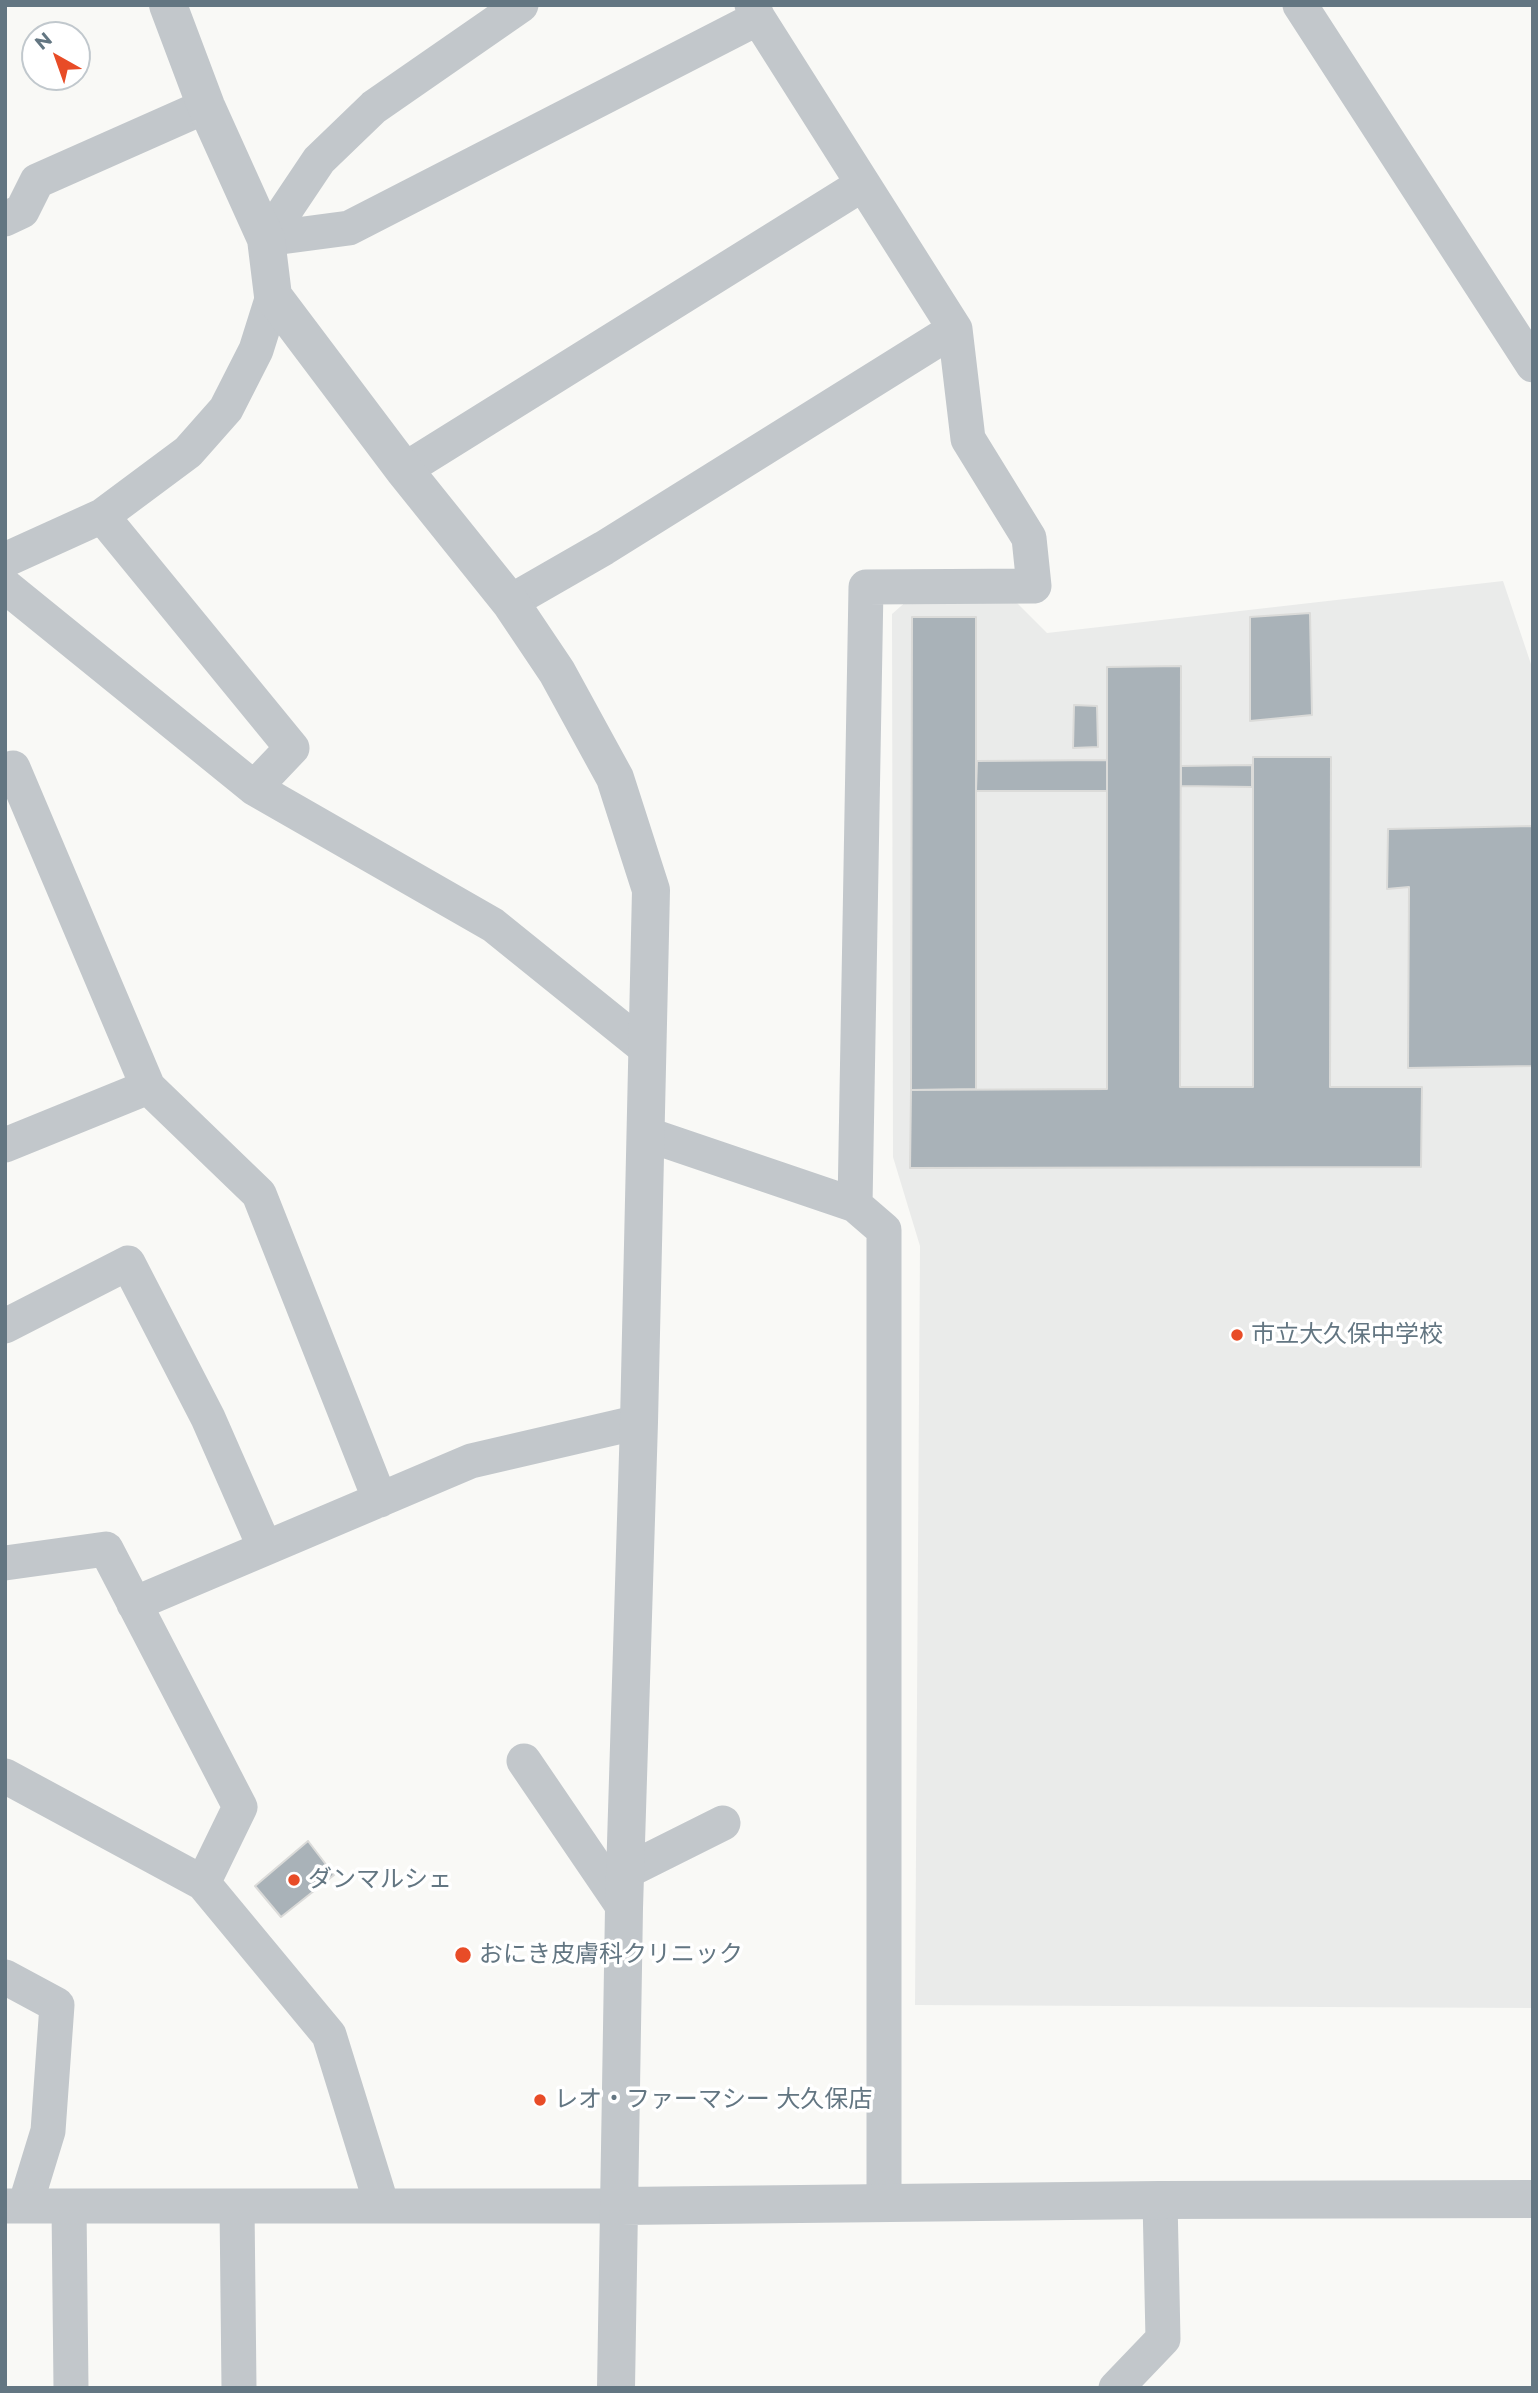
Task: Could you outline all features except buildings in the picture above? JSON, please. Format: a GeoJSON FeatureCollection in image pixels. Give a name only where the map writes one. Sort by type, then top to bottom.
{"type":"FeatureCollection","features":[{"type":"Feature","properties":{"kind":"street"},"geometry":{"type":"LineString","coordinates":[[5,561],[102,516],[188,452],[226,409],[256,350],[273,296],[266,239],[206,106],[168,5]]}},
{"type":"Feature","properties":{"kind":"street"},"geometry":{"type":"LineString","coordinates":[[266,239],[319,160],[374,107],[521,5]]}},
{"type":"Feature","properties":{"kind":"street"},"geometry":{"type":"LineString","coordinates":[[1300,5],[1533,365]]}},
{"type":"Feature","properties":{"kind":"street"},"geometry":{"type":"LineString","coordinates":[[266,239],[349,228],[755,12],[955,329],[968,439],[1030,538],[1034,586],[866,587],[855,1205]]}},
{"type":"Feature","properties":{"kind":"street"},"geometry":{"type":"LineString","coordinates":[[5,219],[22,211],[37,181],[206,106]]}},
{"type":"Feature","properties":{"kind":"street"},"geometry":{"type":"LineString","coordinates":[[404,470],[863,184]]}},
{"type":"Feature","properties":{"kind":"street"},"geometry":{"type":"LineString","coordinates":[[273,296],[404,470],[510,602],[557,672],[615,778],[651,890],[625,1890],[616,2388]]}},
{"type":"Feature","properties":{"kind":"street"},"geometry":{"type":"LineString","coordinates":[[510,602],[604,548],[955,329]]}},
{"type":"Feature","properties":{"kind":"street"},"geometry":{"type":"LineString","coordinates":[[102,516],[292,748],[254,788]]}},
{"type":"Feature","properties":{"kind":"street"},"geometry":{"type":"LineString","coordinates":[[5,586],[254,788],[493,925],[648,1050]]}},
{"type":"Feature","properties":{"kind":"street"},"geometry":{"type":"LineString","coordinates":[[5,771],[13,768],[148,1087],[259,1194],[380,1500]]}},
{"type":"Feature","properties":{"kind":"street"},"geometry":{"type":"LineString","coordinates":[[5,1145],[148,1087]]}},
{"type":"Feature","properties":{"kind":"street"},"geometry":{"type":"LineString","coordinates":[[646,1134],[855,1205],[884,1230],[884,2203]]}},
{"type":"Feature","properties":{"kind":"street"},"geometry":{"type":"LineString","coordinates":[[5,1326],[128,1263],[208,1418],[265,1548]]}},
{"type":"Feature","properties":{"kind":"street"},"geometry":{"type":"LineString","coordinates":[[134,1604],[471,1461],[639,1422]]}},
{"type":"Feature","properties":{"kind":"street"},"geometry":{"type":"LineString","coordinates":[[5,1563],[106,1549],[240,1807],[203,1883]]}},
{"type":"Feature","properties":{"kind":"street"},"geometry":{"type":"LineString","coordinates":[[524,1761],[625,1890]]}},
{"type":"Feature","properties":{"kind":"street"},"geometry":{"type":"LineString","coordinates":[[5,1776],[203,1883],[329,2035],[382,2206]]}},
{"type":"Feature","properties":{"kind":"street"},"geometry":{"type":"LineString","coordinates":[[625,1890],[723,1823]]}},
{"type":"Feature","properties":{"kind":"street"},"geometry":{"type":"LineString","coordinates":[[5,1977],[57,2005],[48,2131],[15,2206],[621,2206],[1533,2199]]}},
{"type":"Feature","properties":{"kind":"street"},"geometry":{"type":"LineString","coordinates":[[1116,2388],[1163,2339],[1160,2200]]}},
{"type":"Feature","properties":{"kind":"street"},"geometry":{"type":"LineString","coordinates":[[69,2206],[71,2388]]}},
{"type":"Feature","properties":{"kind":"street"},"geometry":{"type":"LineString","coordinates":[[237,2206],[239,2388]]}},
{"type":"Feature","properties":{"kind":"shaded area"},"geometry":{"type":"Polygon","coordinates":[[[1503,581],[1533,670],[1533,2008],[915,2005],[920,1246],[893,1157],[892,614],[909,599],[1014,600],[1047,633],[1503,581]]]}},
{"type":"Feature","properties":{"kind":"place","name":"市立大久保中学校"},"geometry":{"type":"Point","coordinates":[1237,1335]}},
{"type":"Feature","properties":{"kind":"place","name":"ダンマルシェ"},"geometry":{"type":"Point","coordinates":[294,1880]}},
{"type":"Feature","properties":{"kind":"place","name":"おにき皮膚科クリニック"},"geometry":{"type":"Point","coordinates":[463,1955]}},
{"type":"Feature","properties":{"kind":"place","name":"レオ・ファーマシー 大久保店"},"geometry":{"type":"Point","coordinates":[540,2100]}}]}
